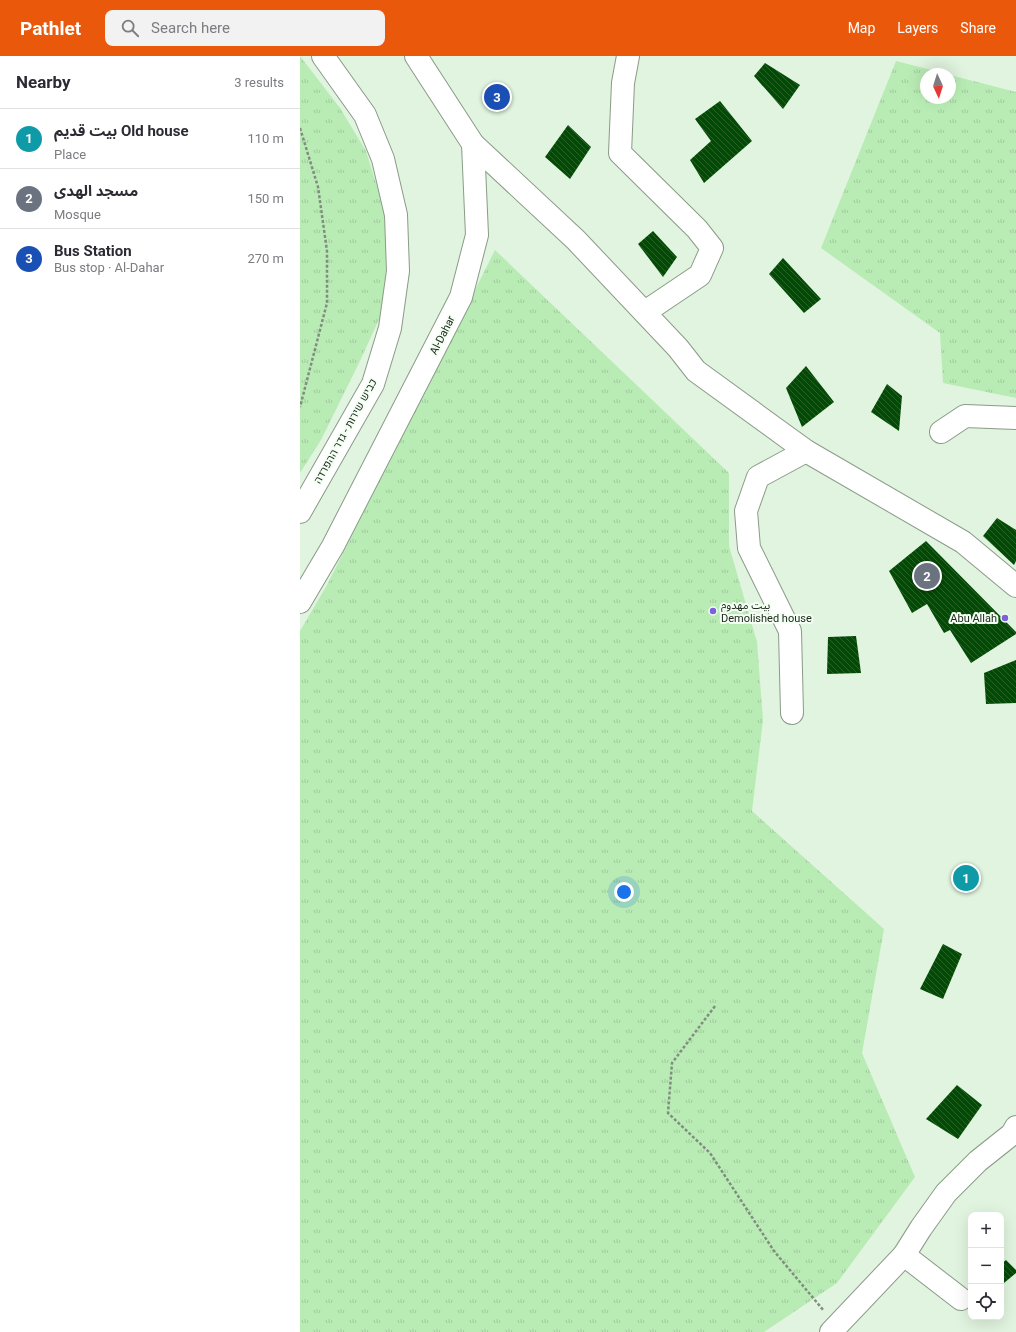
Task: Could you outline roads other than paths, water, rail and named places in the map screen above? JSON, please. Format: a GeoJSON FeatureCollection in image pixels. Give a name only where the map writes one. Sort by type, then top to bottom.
{"type":"FeatureCollection","features":[{"type":"Feature","properties":{"kind":"street","name":"כביש שירות - גדר ההפרדה"},"geometry":{"type":"LineString","coordinates":[[300,512],[373,384],[390,328],[398,271],[396,216],[383,159],[365,115],[323,56]]}},
{"type":"Feature","properties":{"kind":"street"},"geometry":{"type":"LineString","coordinates":[[416,56],[473,144],[576,240],[678,348],[696,371],[806,451],[963,542],[1016,586]]}},
{"type":"Feature","properties":{"kind":"street"},"geometry":{"type":"LineString","coordinates":[[628,56],[623,83],[620,153],[697,229],[712,248],[700,275],[645,312]]}},
{"type":"Feature","properties":{"kind":"street","name":"Al-Dahar"},"geometry":{"type":"LineString","coordinates":[[300,602],[333,546],[461,297],[477,235],[473,144]]}},
{"type":"Feature","properties":{"kind":"street"},"geometry":{"type":"LineString","coordinates":[[941,432],[965,416],[1016,418]]}},
{"type":"Feature","properties":{"kind":"street"},"geometry":{"type":"LineString","coordinates":[[792,713],[790,631],[749,548],[746,511],[758,477],[806,451]]}},
{"type":"Feature","properties":{"kind":"street"},"geometry":{"type":"LineString","coordinates":[[834,1329],[904,1255],[946,1193],[978,1160],[1012,1134],[1016,1127]]}},
{"type":"Feature","properties":{"kind":"street"},"geometry":{"type":"LineString","coordinates":[[904,1255],[961,1299]]}},
{"type":"Feature","properties":{"kind":"place","name":"Bus Station"},"geometry":{"type":"Point","coordinates":[497,97]}},
{"type":"Feature","properties":{"kind":"place","name":"مسجد الهدى"},"geometry":{"type":"Point","coordinates":[927,576]}},
{"type":"Feature","properties":{"kind":"place","name":"بيت مهدوم Demolished house"},"geometry":{"type":"Point","coordinates":[713,611]}},
{"type":"Feature","properties":{"kind":"place","name":"Abu Allah"},"geometry":{"type":"Point","coordinates":[1005,618]}},
{"type":"Feature","properties":{"kind":"place","name":"بيت قديم Old house"},"geometry":{"type":"Point","coordinates":[966,878]}}]}
